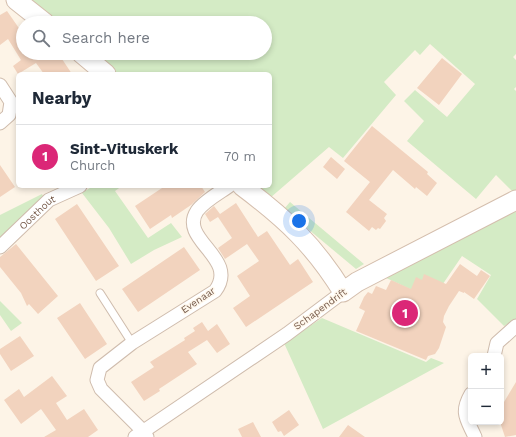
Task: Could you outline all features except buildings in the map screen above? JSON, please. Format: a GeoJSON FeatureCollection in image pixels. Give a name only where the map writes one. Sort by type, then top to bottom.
{"type":"FeatureCollection","features":[{"type":"Feature","properties":{"kind":"street"},"geometry":{"type":"LineString","coordinates":[[16,0],[36,16]]}},
{"type":"Feature","properties":{"kind":"street"},"geometry":{"type":"LineString","coordinates":[[89,60],[104,72]]}},
{"type":"Feature","properties":{"kind":"street"},"geometry":{"type":"LineString","coordinates":[[0,85],[11,102],[9,114],[0,123]]}},
{"type":"Feature","properties":{"kind":"street","name":"Oosthout"},"geometry":{"type":"LineString","coordinates":[[0,247],[50,200],[76,188]]}},
{"type":"Feature","properties":{"kind":"street","name":"Evenaar"},"geometry":{"type":"LineString","coordinates":[[141,435],[101,389],[97,380],[100,368],[132,343],[215,291],[220,285],[222,274],[219,265],[195,233],[193,221],[200,208],[226,188]]}},
{"type":"Feature","properties":{"kind":"street"},"geometry":{"type":"LineString","coordinates":[[244,188],[305,238],[322,258],[343,292]]}},
{"type":"Feature","properties":{"kind":"street","name":"Schapendrift"},"geometry":{"type":"LineString","coordinates":[[141,435],[287,334],[357,282],[516,200]]}},
{"type":"Feature","properties":{"kind":"street"},"geometry":{"type":"LineString","coordinates":[[495,353],[497,343],[516,326]]}},
{"type":"Feature","properties":{"kind":"street"},"geometry":{"type":"LineString","coordinates":[[468,399],[464,413],[468,422]]}},
{"type":"Feature","properties":{"kind":"street"},"geometry":{"type":"LineString","coordinates":[[470,425],[475,437]]}},
{"type":"Feature","properties":{"kind":"lane"},"geometry":{"type":"LineString","coordinates":[[100,293],[132,343]]}},
{"type":"Feature","properties":{"kind":"green space"},"geometry":{"type":"Polygon","coordinates":[[[26,0],[516,0],[516,54],[513,57],[516,60],[516,87],[514,89],[516,91],[516,195],[496,175],[476,199],[407,141],[424,121],[404,101],[415,90],[447,117],[475,84],[430,44],[420,55],[415,50],[384,82],[396,95],[343,158],[329,147],[270,198],[258,188],[272,188],[272,72],[116,72],[101,60],[272,60],[272,16],[46,16],[26,0]]]}},
{"type":"Feature","properties":{"kind":"green space"},"geometry":{"type":"Polygon","coordinates":[[[90,188],[119,188],[115,191],[148,238],[171,223],[182,237],[154,250],[131,264],[109,228],[82,193],[90,188]]]}},
{"type":"Feature","properties":{"kind":"green space"},"geometry":{"type":"Polygon","coordinates":[[[42,194],[45,200],[0,239],[0,215],[42,194]]]}},
{"type":"Feature","properties":{"kind":"green space"},"geometry":{"type":"Polygon","coordinates":[[[290,202],[364,264],[356,269],[284,209],[290,202]]]}},
{"type":"Feature","properties":{"kind":"green space"},"geometry":{"type":"Polygon","coordinates":[[[516,209],[516,319],[504,326],[477,299],[491,275],[462,256],[434,297],[410,289],[384,277],[516,209]]]}},
{"type":"Feature","properties":{"kind":"green space"},"geometry":{"type":"Polygon","coordinates":[[[0,301],[22,323],[11,331],[0,315],[0,301]]]}},
{"type":"Feature","properties":{"kind":"green space"},"geometry":{"type":"Polygon","coordinates":[[[322,318],[426,362],[431,358],[444,363],[323,429],[284,343],[322,318]]]}},
{"type":"Feature","properties":{"kind":"place","name":"Sint-Vituskerk"},"geometry":{"type":"Point","coordinates":[405,313]}}]}
